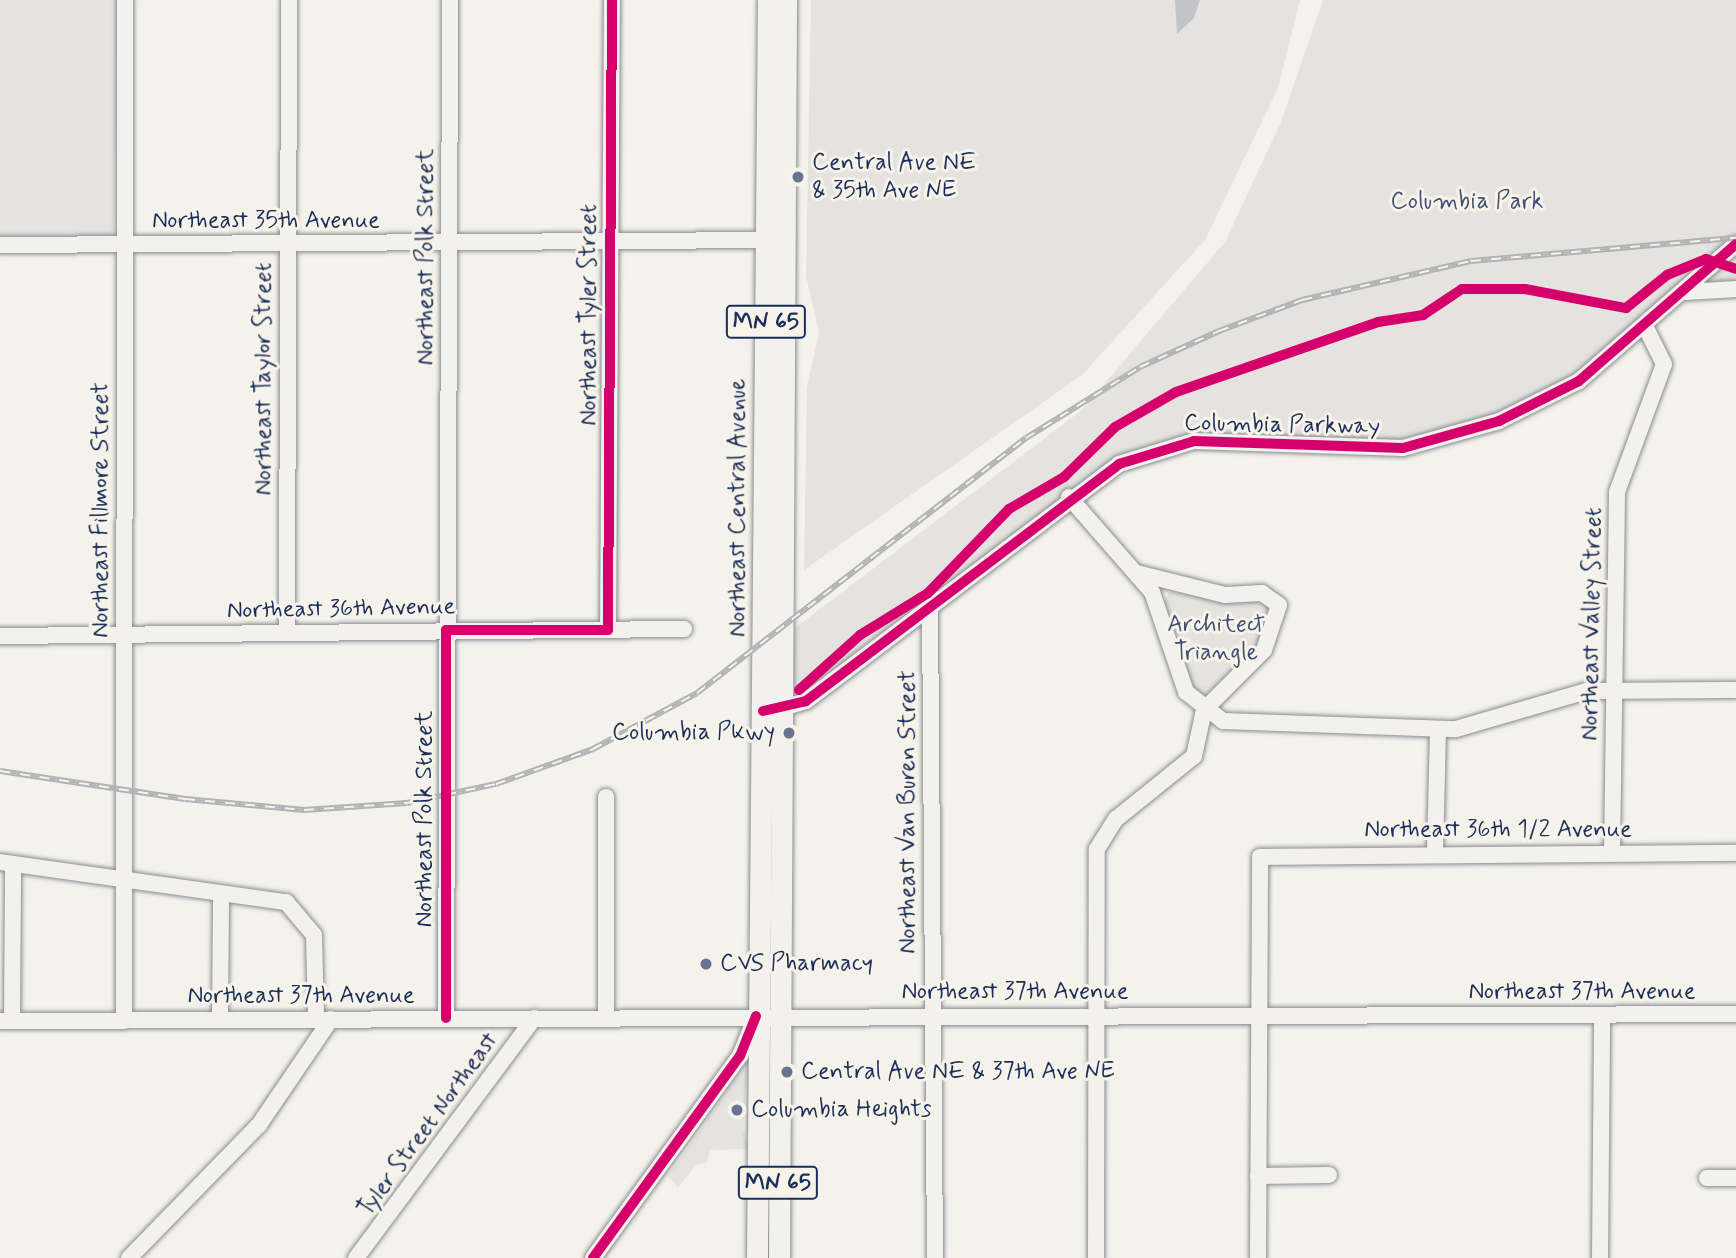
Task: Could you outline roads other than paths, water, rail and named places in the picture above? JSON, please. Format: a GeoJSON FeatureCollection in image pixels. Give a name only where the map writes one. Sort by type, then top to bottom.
{"type":"FeatureCollection","features":[{"type":"Feature","properties":{"kind":"main road","name":"Northeast Central Avenue"},"geometry":{"type":"LineString","coordinates":[[767,1016],[773,711],[775,240],[768,0]]}},
{"type":"Feature","properties":{"kind":"main road","name":"Northeast Central Avenue"},"geometry":{"type":"LineString","coordinates":[[775,240],[786,0]]}},
{"type":"Feature","properties":{"kind":"main road","name":"MN 65"},"geometry":{"type":"LineString","coordinates":[[757,1258],[755,1132],[767,1016]]}},
{"type":"Feature","properties":{"kind":"main road","name":"MN 65"},"geometry":{"type":"LineString","coordinates":[[767,1016],[779,1258]]}},
{"type":"Feature","properties":{"kind":"main road"},"geometry":{"type":"LineString","coordinates":[[755,1132],[778,1211]]}},
{"type":"Feature","properties":{"kind":"main road"},"geometry":{"type":"LineString","coordinates":[[756,1205],[768,1212],[773,1258]]}},
{"type":"Feature","properties":{"kind":"street","name":"Northeast Fillmore Street"},"geometry":{"type":"LineString","coordinates":[[124,1020],[122,880],[125,0]]}},
{"type":"Feature","properties":{"kind":"street","name":"Northeast Taylor Street"},"geometry":{"type":"LineString","coordinates":[[287,632],[289,0]]}},
{"type":"Feature","properties":{"kind":"street","name":"Northeast Polk Street"},"geometry":{"type":"LineString","coordinates":[[446,1018],[450,0]]}},
{"type":"Feature","properties":{"kind":"street","name":"Northeast Tyler Street"},"geometry":{"type":"LineString","coordinates":[[608,630],[612,0]]}},
{"type":"Feature","properties":{"kind":"street","name":"Northeast 35th Avenue"},"geometry":{"type":"LineString","coordinates":[[0,245],[775,240]]}},
{"type":"Feature","properties":{"kind":"street","name":"Columbia Parkway"},"geometry":{"type":"LineString","coordinates":[[773,711],[806,701],[930,608],[1098,475],[1167,444],[1227,441],[1377,450],[1459,435],[1540,404],[1645,326],[1736,244]]}},
{"type":"Feature","properties":{"kind":"street"},"geometry":{"type":"LineString","coordinates":[[1685,292],[1736,289]]}},
{"type":"Feature","properties":{"kind":"street","name":"Northeast Valley Street"},"geometry":{"type":"LineString","coordinates":[[1612,853],[1617,492],[1664,364],[1645,326]]}},
{"type":"Feature","properties":{"kind":"street"},"geometry":{"type":"LineString","coordinates":[[1069,497],[1137,573],[1164,617],[1178,677],[1204,710],[1223,721],[1438,729],[1477,727],[1562,695],[1613,691],[1736,690]]}},
{"type":"Feature","properties":{"kind":"street"},"geometry":{"type":"LineString","coordinates":[[1096,1258],[1092,1015],[1097,849],[1116,819],[1194,756],[1204,710],[1264,650],[1279,605],[1262,593],[1225,595],[1137,573]]}},
{"type":"Feature","properties":{"kind":"street","name":"Northeast Van Buren Street"},"geometry":{"type":"LineString","coordinates":[[930,608],[930,1015],[935,1258]]}},
{"type":"Feature","properties":{"kind":"street","name":"Northeast 36th Avenue"},"geometry":{"type":"LineString","coordinates":[[0,636],[684,629]]}},
{"type":"Feature","properties":{"kind":"street"},"geometry":{"type":"LineString","coordinates":[[1435,853],[1438,729]]}},
{"type":"Feature","properties":{"kind":"street"},"geometry":{"type":"LineString","coordinates":[[606,797],[606,1017]]}},
{"type":"Feature","properties":{"kind":"street","name":"Northeast 36th 1/2 Avenue"},"geometry":{"type":"LineString","coordinates":[[1259,1015],[1260,857],[1435,853],[1736,853]]}},
{"type":"Feature","properties":{"kind":"street"},"geometry":{"type":"LineString","coordinates":[[6,1021],[6,863],[221,896],[286,901],[303,915],[314,935],[323,1019],[259,1125],[129,1258]]}},
{"type":"Feature","properties":{"kind":"street"},"geometry":{"type":"LineString","coordinates":[[220,1019],[221,896]]}},
{"type":"Feature","properties":{"kind":"street","name":"Northeast 37th Avenue"},"geometry":{"type":"LineString","coordinates":[[6,1021],[930,1015],[1736,1014]]}},
{"type":"Feature","properties":{"kind":"street"},"geometry":{"type":"LineString","coordinates":[[1258,1258],[1259,1015]]}},
{"type":"Feature","properties":{"kind":"street"},"geometry":{"type":"LineString","coordinates":[[1600,1258],[1602,1015]]}},
{"type":"Feature","properties":{"kind":"street"},"geometry":{"type":"LineString","coordinates":[[593,1258],[767,1016]]}},
{"type":"Feature","properties":{"kind":"street","name":"Tyler Street Northeast"},"geometry":{"type":"LineString","coordinates":[[356,1258],[534,1018]]}},
{"type":"Feature","properties":{"kind":"street"},"geometry":{"type":"LineString","coordinates":[[1258,1175],[1329,1175]]}},
{"type":"Feature","properties":{"kind":"street"},"geometry":{"type":"LineString","coordinates":[[1707,1178],[1736,1178]]}},
{"type":"Feature","properties":{"kind":"railway"},"geometry":{"type":"LineString","coordinates":[[0,771],[185,799],[304,810],[407,803],[496,784],[593,749],[697,693],[1026,438],[1140,367],[1219,331],[1302,300],[1471,261],[1736,238]]}},
{"type":"Feature","properties":{"kind":"place","name":"Central Ave NE & 35th Ave NE"},"geometry":{"type":"Point","coordinates":[798,177]}},
{"type":"Feature","properties":{"kind":"place","name":"Columbia Pkwy"},"geometry":{"type":"Point","coordinates":[789,733]}},
{"type":"Feature","properties":{"kind":"place","name":"CVS Pharmacy"},"geometry":{"type":"Point","coordinates":[706,964]}},
{"type":"Feature","properties":{"kind":"place","name":"Central Ave NE & 37th Ave NE"},"geometry":{"type":"Point","coordinates":[787,1072]}},
{"type":"Feature","properties":{"kind":"place","name":"Columbia Heights"},"geometry":{"type":"Point","coordinates":[737,1110]}},
{"type":"Feature","properties":{"kind":"park label","name":"Columbia Park"},"geometry":{"type":"Point","coordinates":[1467,202]}},
{"type":"Feature","properties":{"kind":"park label","name":"Architect Triangle"},"geometry":{"type":"Point","coordinates":[1216,639]}}]}
